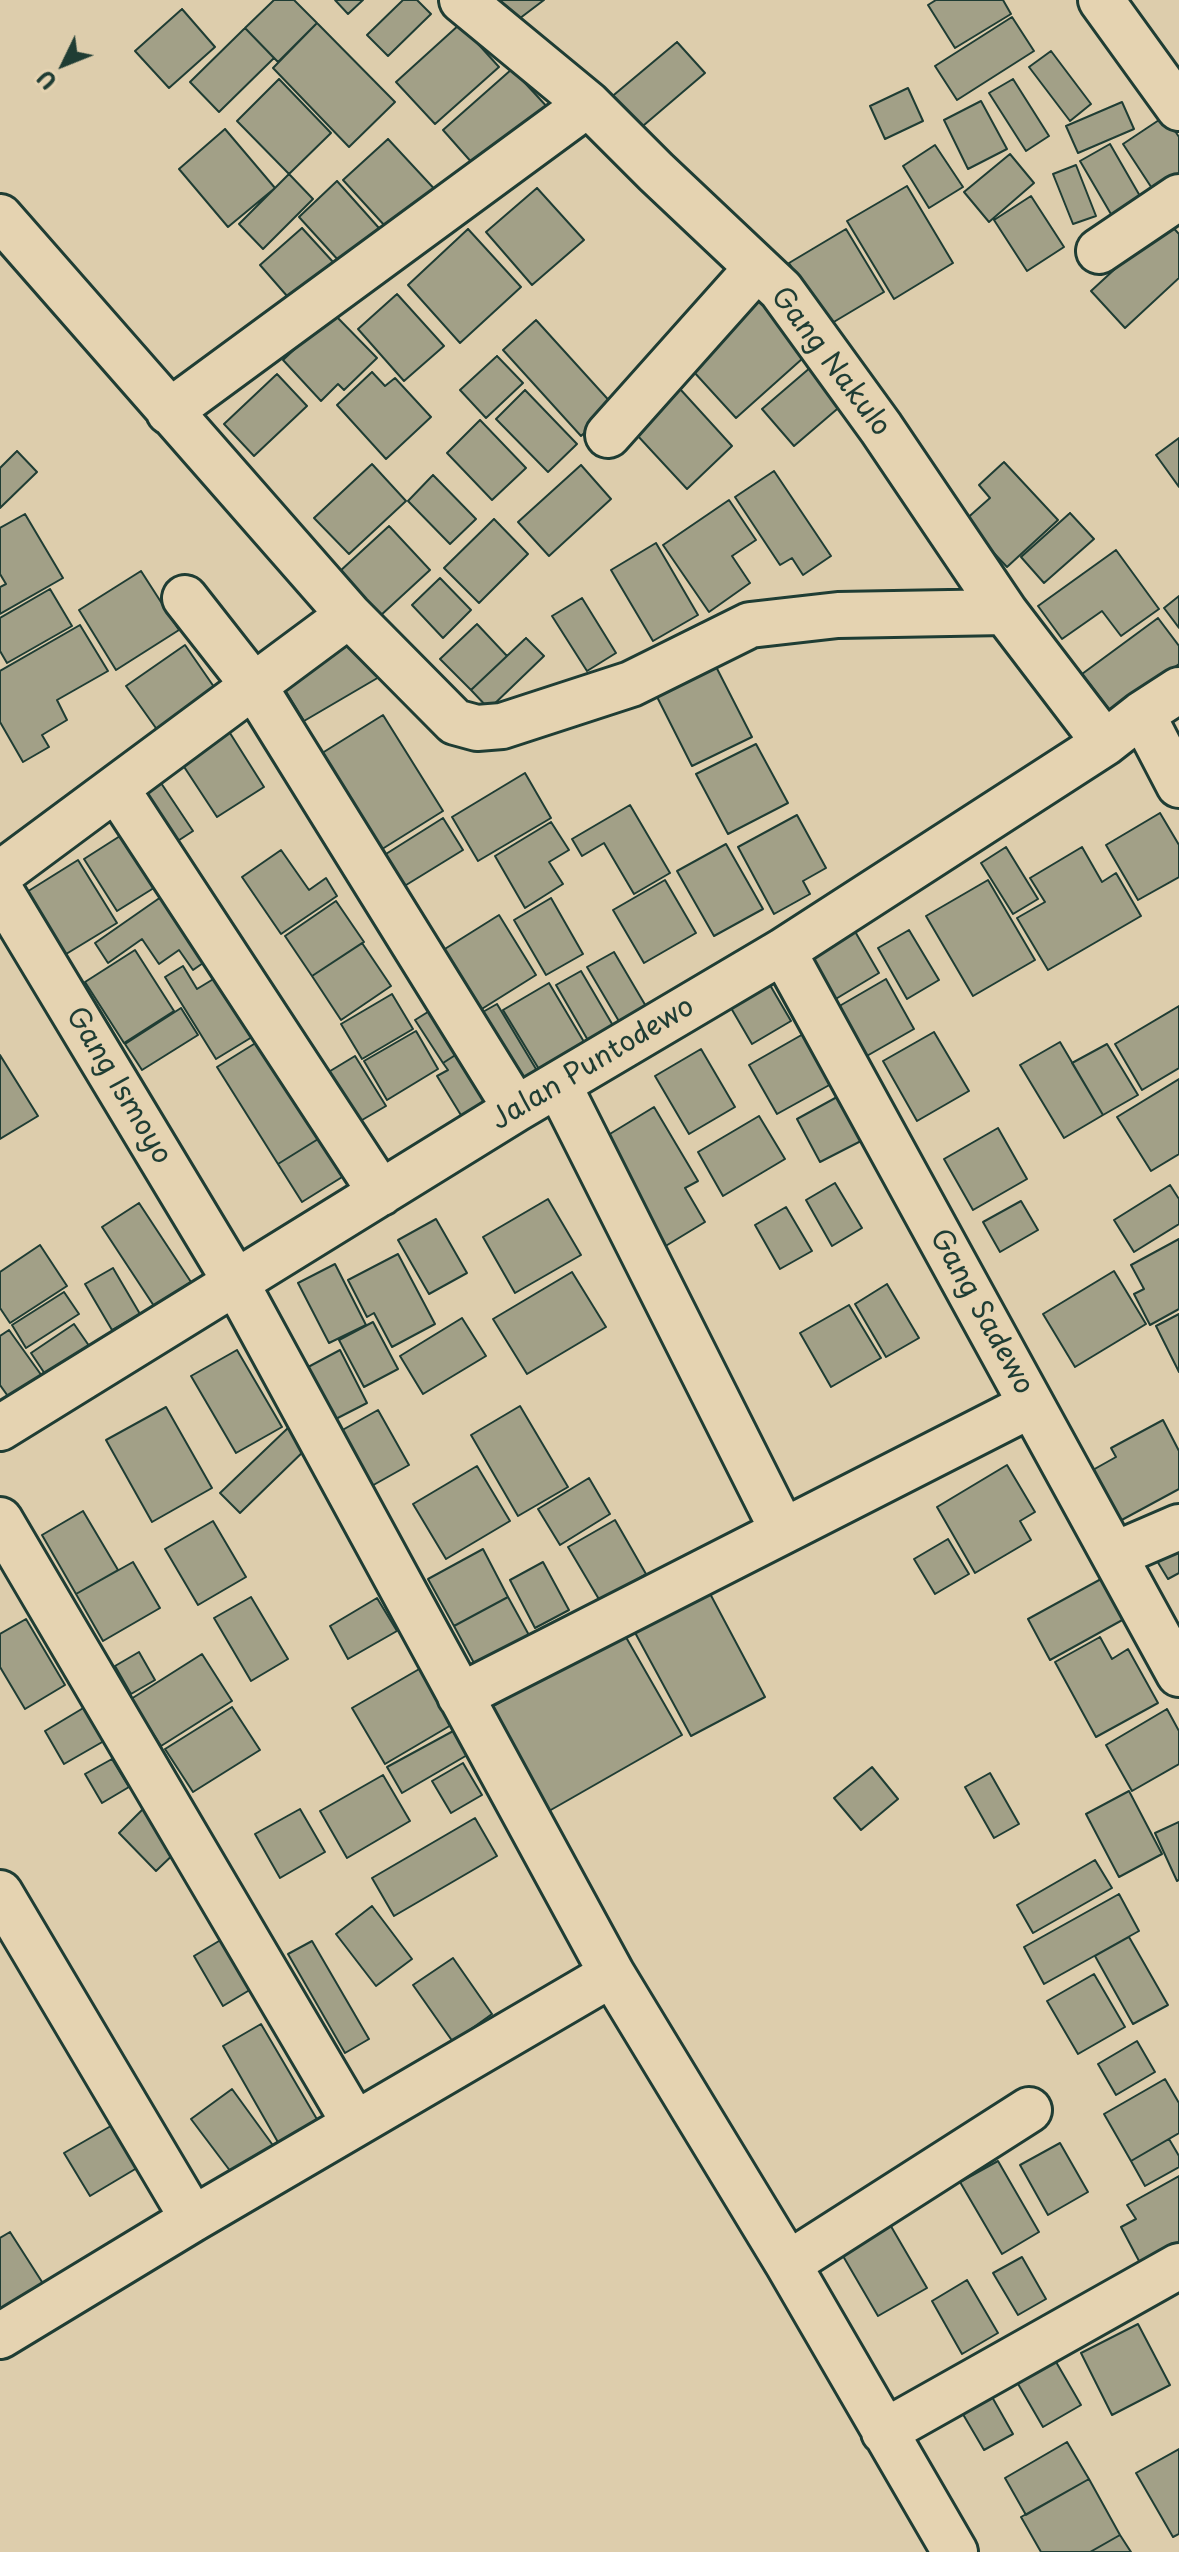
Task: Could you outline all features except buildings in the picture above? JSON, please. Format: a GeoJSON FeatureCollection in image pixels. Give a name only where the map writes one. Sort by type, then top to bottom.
{"type":"FeatureCollection","features":[{"type":"Feature","properties":{"kind":"street","name":"Gang Nakulo"},"geometry":{"type":"LineString","coordinates":[[462,0],[588,104],[781,290],[881,428],[1005,612],[1105,743]]}},
{"type":"Feature","properties":{"kind":"street"},"geometry":{"type":"LineString","coordinates":[[1101,0],[1179,108]]}},
{"type":"Feature","properties":{"kind":"street"},"geometry":{"type":"LineString","coordinates":[[169,412],[588,104]]}},
{"type":"Feature","properties":{"kind":"street"},"geometry":{"type":"LineString","coordinates":[[1099,251],[1179,197]]}},
{"type":"Feature","properties":{"kind":"street"},"geometry":{"type":"LineString","coordinates":[[0,217],[349,615],[455,722],[477,728],[502,726],[631,684],[750,625],[838,615],[1005,612]]}},
{"type":"Feature","properties":{"kind":"street"},"geometry":{"type":"LineString","coordinates":[[608,435],[757,268]]}},
{"type":"Feature","properties":{"kind":"street"},"geometry":{"type":"LineString","coordinates":[[185,598],[254,686],[516,1109]]}},
{"type":"Feature","properties":{"kind":"street"},"geometry":{"type":"LineString","coordinates":[[0,874],[349,615]]}},
{"type":"Feature","properties":{"kind":"street","name":"Jalan Puntodewo"},"geometry":{"type":"LineString","coordinates":[[0,1428],[516,1109],[783,951],[1105,743],[1179,690]]}},
{"type":"Feature","properties":{"kind":"street"},"geometry":{"type":"LineString","coordinates":[[1142,714],[1179,785]]}},
{"type":"Feature","properties":{"kind":"street"},"geometry":{"type":"LineString","coordinates":[[116,788],[381,1193]]}},
{"type":"Feature","properties":{"kind":"street","name":"Gang Ismoyo"},"geometry":{"type":"LineString","coordinates":[[0,890],[12,939],[235,1281],[612,1974],[788,2264],[955,2552]]}},
{"type":"Feature","properties":{"kind":"street","name":"Gang Sadewo"},"geometry":{"type":"LineString","coordinates":[[783,951],[1179,1674]]}},
{"type":"Feature","properties":{"kind":"street"},"geometry":{"type":"LineString","coordinates":[[559,1086],[783,1531]]}},
{"type":"Feature","properties":{"kind":"street"},"geometry":{"type":"LineString","coordinates":[[460,1696],[1031,1405]]}},
{"type":"Feature","properties":{"kind":"street"},"geometry":{"type":"LineString","coordinates":[[0,1520],[355,2124]]}},
{"type":"Feature","properties":{"kind":"street"},"geometry":{"type":"LineString","coordinates":[[1114,1555],[1179,1527]]}},
{"type":"Feature","properties":{"kind":"street"},"geometry":{"type":"LineString","coordinates":[[0,1893],[193,2219]]}},
{"type":"Feature","properties":{"kind":"street"},"geometry":{"type":"LineString","coordinates":[[0,2336],[193,2219],[612,1974]]}},
{"type":"Feature","properties":{"kind":"street"},"geometry":{"type":"LineString","coordinates":[[788,2264],[1029,2110]]}},
{"type":"Feature","properties":{"kind":"street"},"geometry":{"type":"LineString","coordinates":[[884,2432],[1179,2266]]}}]}
